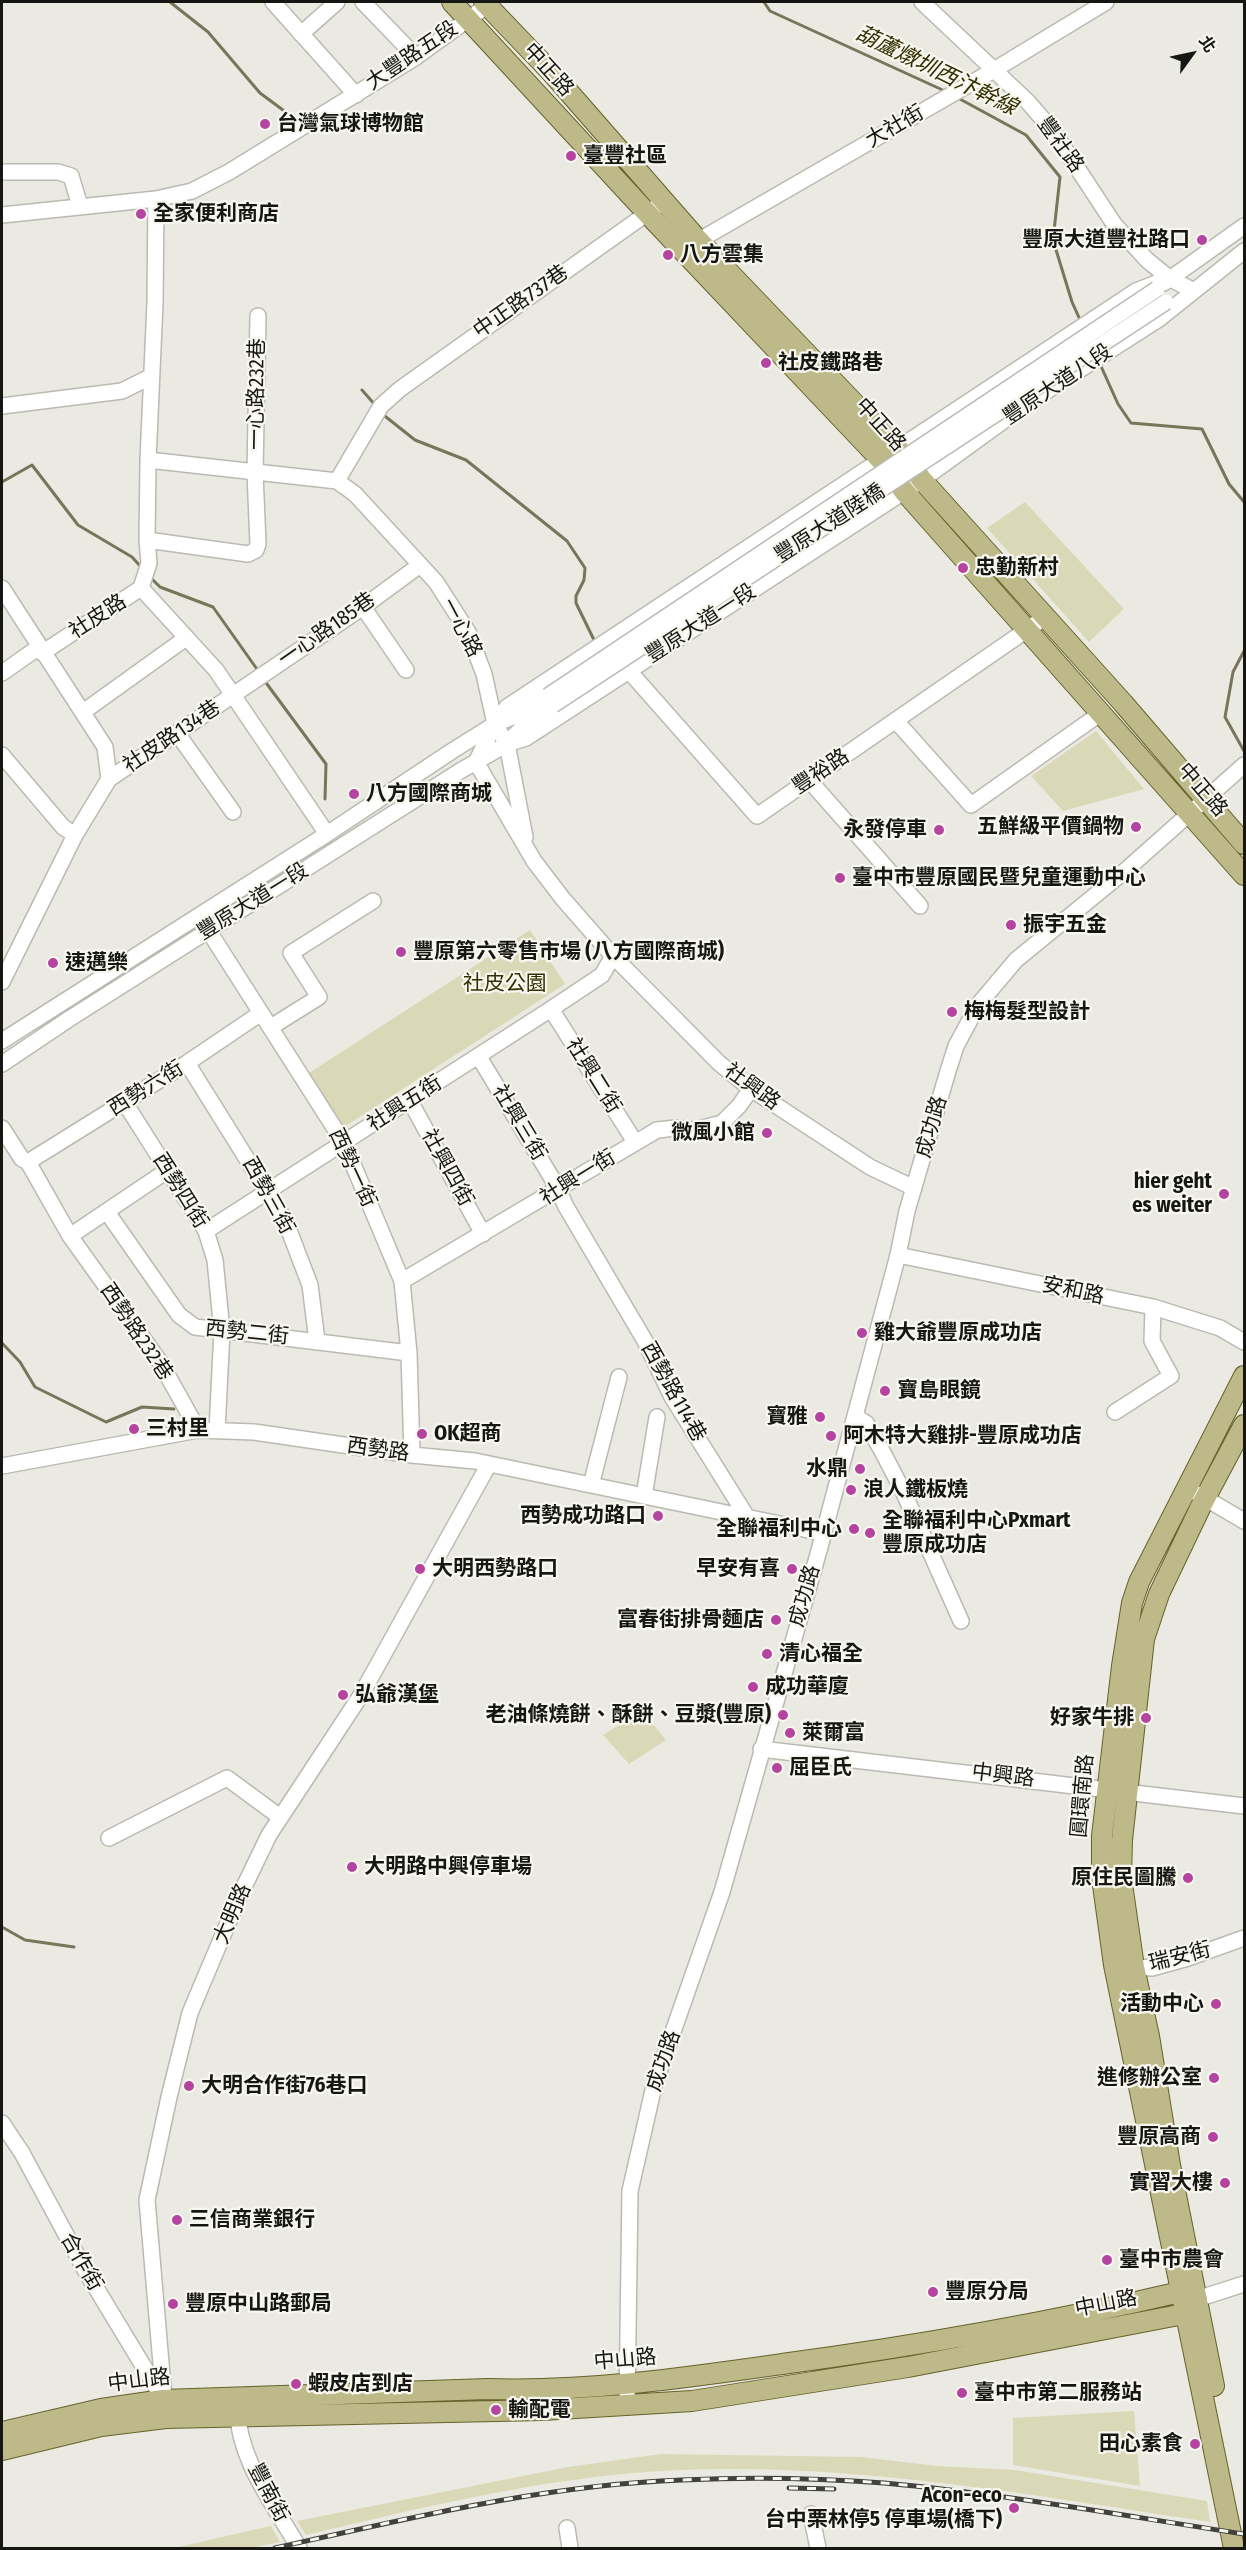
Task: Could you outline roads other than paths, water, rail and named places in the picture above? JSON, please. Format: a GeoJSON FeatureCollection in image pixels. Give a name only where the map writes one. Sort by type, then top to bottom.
{"type":"FeatureCollection","features":[{"type":"Feature","properties":{"kind":"main road"},"geometry":{"type":"LineString","coordinates":[[453,2],[468,19]]}},
{"type":"Feature","properties":{"kind":"main road","name":"中正路"},"geometry":{"type":"LineString","coordinates":[[488,3],[552,73],[655,207]]}},
{"type":"Feature","properties":{"kind":"main road","name":"中正路"},"geometry":{"type":"LineString","coordinates":[[468,19],[691,245],[899,450],[922,480],[1245,844]]}},
{"type":"Feature","properties":{"kind":"main road","name":"中正路"},"geometry":{"type":"LineString","coordinates":[[691,245],[882,461],[904,491],[1027,631],[1245,875]]}},
{"type":"Feature","properties":{"kind":"main road","name":"圓環南路"},"geometry":{"type":"LineString","coordinates":[[1187,2302],[1170,2165],[1149,2036],[1124,1966],[1102,1878],[1107,1789],[1132,1603],[1139,1582],[1245,1376]]}},
{"type":"Feature","properties":{"kind":"main road","name":"圓環南路"},"geometry":{"type":"LineString","coordinates":[[1124,1966],[1122,1840],[1141,1648],[1159,1594],[1205,1498],[1245,1425]]}},
{"type":"Feature","properties":{"kind":"main road"},"geometry":{"type":"LineString","coordinates":[[1187,2302],[1245,2540]]}},
{"type":"Feature","properties":{"kind":"main road"},"geometry":{"type":"LineString","coordinates":[[1187,2302],[1234,2548]]}},
{"type":"Feature","properties":{"kind":"main road","name":"中山路"},"geometry":{"type":"LineString","coordinates":[[2,2432],[101,2409],[237,2407],[324,2394],[488,2389],[627,2394],[692,2401],[908,2367],[1187,2302]]}},
{"type":"Feature","properties":{"kind":"main road","name":"中山路"},"geometry":{"type":"LineString","coordinates":[[2,2450],[165,2409]]}},
{"type":"Feature","properties":{"kind":"street"},"geometry":{"type":"LineString","coordinates":[[273,2],[356,95]]}},
{"type":"Feature","properties":{"kind":"street"},"geometry":{"type":"LineString","coordinates":[[301,34],[337,2]]}},
{"type":"Feature","properties":{"kind":"street"},"geometry":{"type":"LineString","coordinates":[[363,2],[416,57]]}},
{"type":"Feature","properties":{"kind":"street","name":"豐社路"},"geometry":{"type":"LineString","coordinates":[[922,2],[1028,102],[1053,131],[1114,224],[1147,260],[1169,278],[1192,290]]}},
{"type":"Feature","properties":{"kind":"street","name":"大社街"},"geometry":{"type":"LineString","coordinates":[[691,245],[994,70],[1106,2]]}},
{"type":"Feature","properties":{"kind":"street","name":"大豐路五段"},"geometry":{"type":"LineString","coordinates":[[2,215],[156,199],[192,191],[229,172],[416,57],[488,3]]}},
{"type":"Feature","properties":{"kind":"street"},"geometry":{"type":"LineString","coordinates":[[2,172],[58,172],[71,176],[80,206]]}},
{"type":"Feature","properties":{"kind":"street","name":"社皮路"},"geometry":{"type":"LineString","coordinates":[[2,673],[141,588],[149,563],[148,460],[156,199]]}},
{"type":"Feature","properties":{"kind":"street","name":"中正路737巷"},"geometry":{"type":"LineString","coordinates":[[337,481],[381,406],[411,380],[655,207]]}},
{"type":"Feature","properties":{"kind":"street","name":"豐原大道八段"},"geometry":{"type":"LineString","coordinates":[[1157,289],[1169,278],[1245,226]]}},
{"type":"Feature","properties":{"kind":"street","name":"豐原大道八段"},"geometry":{"type":"LineString","coordinates":[[922,480],[1028,403],[1159,319],[1192,290],[1245,251]]}},
{"type":"Feature","properties":{"kind":"street","name":"豐原大道八段"},"geometry":{"type":"LineString","coordinates":[[899,450],[1136,291],[1169,278]]}},
{"type":"Feature","properties":{"kind":"street","name":"豐原大道陸橋"},"geometry":{"type":"LineString","coordinates":[[550,700],[1157,289]]}},
{"type":"Feature","properties":{"kind":"street","name":"豐原大道八段"},"geometry":{"type":"LineString","coordinates":[[1166,302],[1192,290]]}},
{"type":"Feature","properties":{"kind":"street","name":"豐原大道陸橋"},"geometry":{"type":"LineString","coordinates":[[550,700],[1166,302]]}},
{"type":"Feature","properties":{"kind":"street","name":"一心路232巷"},"geometry":{"type":"LineString","coordinates":[[147,540],[248,554],[256,550],[258,544],[255,473],[258,316]]}},
{"type":"Feature","properties":{"kind":"street"},"geometry":{"type":"LineString","coordinates":[[2,406],[122,391],[150,377]]}},
{"type":"Feature","properties":{"kind":"street","name":"豐原大道一段"},"geometry":{"type":"LineString","coordinates":[[495,724],[507,707],[899,450]]}},
{"type":"Feature","properties":{"kind":"street"},"geometry":{"type":"LineString","coordinates":[[148,460],[337,481]]}},
{"type":"Feature","properties":{"kind":"street","name":"豐原大道一段"},"geometry":{"type":"LineString","coordinates":[[2,1064],[208,930],[476,762],[507,744],[526,738],[922,480]]}},
{"type":"Feature","properties":{"kind":"street","name":"一心路"},"geometry":{"type":"LineString","coordinates":[[337,481],[355,494],[436,582],[468,632],[484,674],[495,724],[507,744]]}},
{"type":"Feature","properties":{"kind":"street","name":"一心路185巷"},"geometry":{"type":"LineString","coordinates":[[234,695],[420,565]]}},
{"type":"Feature","properties":{"kind":"street"},"geometry":{"type":"LineString","coordinates":[[2,588],[105,747],[109,779],[75,835],[2,982]]}},
{"type":"Feature","properties":{"kind":"street"},"geometry":{"type":"LineString","coordinates":[[141,588],[216,670],[327,834]]}},
{"type":"Feature","properties":{"kind":"street"},"geometry":{"type":"LineString","coordinates":[[363,606],[406,670]]}},
{"type":"Feature","properties":{"kind":"street","name":"豐裕路"},"geometry":{"type":"LineString","coordinates":[[628,671],[757,816],[1044,618]]}},
{"type":"Feature","properties":{"kind":"street"},"geometry":{"type":"LineString","coordinates":[[83,712],[186,638]]}},
{"type":"Feature","properties":{"kind":"street","name":"社皮路134巷"},"geometry":{"type":"LineString","coordinates":[[109,779],[234,695]]}},
{"type":"Feature","properties":{"kind":"street","name":"豐原大道一段"},"geometry":{"type":"LineString","coordinates":[[2,1041],[495,724],[550,700]]}},
{"type":"Feature","properties":{"kind":"street","name":"豐原大道一段"},"geometry":{"type":"LineString","coordinates":[[507,744],[550,700]]}},
{"type":"Feature","properties":{"kind":"street"},"geometry":{"type":"LineString","coordinates":[[896,721],[971,805],[1101,713]]}},
{"type":"Feature","properties":{"kind":"street"},"geometry":{"type":"LineString","coordinates":[[495,724],[476,762],[527,848],[563,899],[613,956]]}},
{"type":"Feature","properties":{"kind":"street"},"geometry":{"type":"LineString","coordinates":[[177,733],[232,813]]}},
{"type":"Feature","properties":{"kind":"street"},"geometry":{"type":"LineString","coordinates":[[507,744],[527,848]]}},
{"type":"Feature","properties":{"kind":"street"},"geometry":{"type":"LineString","coordinates":[[2,755],[63,827],[75,835]]}},
{"type":"Feature","properties":{"kind":"street","name":"成功路"},"geometry":{"type":"LineString","coordinates":[[627,2394],[630,2191],[654,2086],[722,1892],[855,1416],[914,1188],[956,1046],[978,1005],[1016,960],[1245,765]]}},
{"type":"Feature","properties":{"kind":"street"},"geometry":{"type":"LineString","coordinates":[[809,780],[920,906]]}},
{"type":"Feature","properties":{"kind":"street"},"geometry":{"type":"LineString","coordinates":[[272,1027],[319,997],[291,953],[373,901]]}},
{"type":"Feature","properties":{"kind":"street","name":"西勢一街"},"geometry":{"type":"LineString","coordinates":[[198,914],[344,1143],[402,1281],[409,1353],[412,1455]]}},
{"type":"Feature","properties":{"kind":"street","name":"社興路"},"geometry":{"type":"LineString","coordinates":[[613,956],[719,1063],[751,1089],[870,1167],[914,1188]]}},
{"type":"Feature","properties":{"kind":"street","name":"社興五街"},"geometry":{"type":"LineString","coordinates":[[206,1231],[479,1057],[602,975],[613,956]]}},
{"type":"Feature","properties":{"kind":"street","name":"社興二街"},"geometry":{"type":"LineString","coordinates":[[551,1009],[635,1142]]}},
{"type":"Feature","properties":{"kind":"street","name":"西勢六街"},"geometry":{"type":"LineString","coordinates":[[28,1162],[187,1064],[261,1013]]}},
{"type":"Feature","properties":{"kind":"street","name":"社興三街"},"geometry":{"type":"LineString","coordinates":[[479,1057],[560,1190],[565,1205],[601,1265]]}},
{"type":"Feature","properties":{"kind":"street","name":"西勢三街"},"geometry":{"type":"LineString","coordinates":[[187,1064],[270,1192],[285,1220],[310,1285],[317,1341]]}},
{"type":"Feature","properties":{"kind":"street","name":"社興一街"},"geometry":{"type":"LineString","coordinates":[[402,1281],[560,1190],[657,1130],[676,1128],[695,1130],[722,1123],[739,1106],[751,1089]]}},
{"type":"Feature","properties":{"kind":"street","name":"社興四街"},"geometry":{"type":"LineString","coordinates":[[410,1101],[483,1234]]}},
{"type":"Feature","properties":{"kind":"street","name":"西勢四街"},"geometry":{"type":"LineString","coordinates":[[125,1103],[206,1231],[215,1260],[222,1331],[217,1430]]}},
{"type":"Feature","properties":{"kind":"street","name":"西勢路232巷"},"geometry":{"type":"LineString","coordinates":[[2,1128],[22,1159],[28,1162],[70,1236],[160,1362],[198,1430]]}},
{"type":"Feature","properties":{"kind":"street"},"geometry":{"type":"LineString","coordinates":[[70,1236],[168,1170]]}},
{"type":"Feature","properties":{"kind":"street","name":"西勢二街"},"geometry":{"type":"LineString","coordinates":[[107,1212],[179,1315],[195,1327],[409,1353]]}},
{"type":"Feature","properties":{"kind":"street","name":"安和路"},"geometry":{"type":"LineString","coordinates":[[898,1255],[1153,1307],[1220,1328],[1245,1342]]}},
{"type":"Feature","properties":{"kind":"street","name":"西勢路114巷"},"geometry":{"type":"LineString","coordinates":[[601,1265],[645,1341],[672,1396],[747,1517]]}},
{"type":"Feature","properties":{"kind":"street"},"geometry":{"type":"LineString","coordinates":[[1115,1412],[1171,1376],[1152,1341],[1153,1307]]}},
{"type":"Feature","properties":{"kind":"street"},"geometry":{"type":"LineString","coordinates":[[591,1485],[619,1377]]}},
{"type":"Feature","properties":{"kind":"street"},"geometry":{"type":"LineString","coordinates":[[855,1416],[866,1422],[903,1491],[961,1621]]}},
{"type":"Feature","properties":{"kind":"street"},"geometry":{"type":"LineString","coordinates":[[644,1496],[657,1417]]}},
{"type":"Feature","properties":{"kind":"street","name":"西勢路"},"geometry":{"type":"LineString","coordinates":[[2,1466],[198,1430],[254,1432],[489,1464],[823,1533]]}},
{"type":"Feature","properties":{"kind":"street","name":"大明路"},"geometry":{"type":"LineString","coordinates":[[165,2409],[147,2200],[190,2013],[239,1897],[280,1817],[361,1695],[489,1464]]}},
{"type":"Feature","properties":{"kind":"street"},"geometry":{"type":"LineString","coordinates":[[1186,1487],[1245,1521]]}},
{"type":"Feature","properties":{"kind":"street","name":"中興路"},"geometry":{"type":"LineString","coordinates":[[761,1749],[1245,1806]]}},
{"type":"Feature","properties":{"kind":"street"},"geometry":{"type":"LineString","coordinates":[[109,1838],[227,1778],[280,1817]]}},
{"type":"Feature","properties":{"kind":"street","name":"瑞安街"},"geometry":{"type":"LineString","coordinates":[[1124,1966],[1152,1968],[1245,1938]]}},
{"type":"Feature","properties":{"kind":"street","name":"合作街"},"geometry":{"type":"LineString","coordinates":[[2,2123],[22,2153],[84,2268],[165,2409]]}},
{"type":"Feature","properties":{"kind":"street","name":"中山路"},"geometry":{"type":"LineString","coordinates":[[1187,2302],[1245,2284]]}},
{"type":"Feature","properties":{"kind":"street","name":"豐南街"},"geometry":{"type":"LineString","coordinates":[[237,2407],[244,2445],[258,2481],[299,2548]]}},
{"type":"Feature","properties":{"kind":"street"},"geometry":{"type":"LineString","coordinates":[[811,2514],[818,2548]]}},
{"type":"Feature","properties":{"kind":"street"},"geometry":{"type":"LineString","coordinates":[[567,2528],[570,2548]]}},
{"type":"Feature","properties":{"kind":"waterway"},"geometry":{"type":"LineString","coordinates":[[170,2],[208,32],[260,93],[291,116]]}},
{"type":"Feature","properties":{"kind":"waterway","name":"葫蘆燉圳西汴幹線"},"geometry":{"type":"LineString","coordinates":[[764,2],[770,11],[947,92]]}},
{"type":"Feature","properties":{"kind":"waterway","name":"葫蘆燉圳西汴幹線"},"geometry":{"type":"LineString","coordinates":[[958,98],[1026,135],[1060,177],[1053,240],[1072,302],[1081,322]]}},
{"type":"Feature","properties":{"kind":"waterway","name":"葫蘆燉圳西汴幹線"},"geometry":{"type":"LineString","coordinates":[[1100,364],[1118,404],[1131,423],[1202,429],[1229,484],[1244,502]]}},
{"type":"Feature","properties":{"kind":"waterway"},"geometry":{"type":"LineString","coordinates":[[362,390],[376,406]]}},
{"type":"Feature","properties":{"kind":"waterway"},"geometry":{"type":"LineString","coordinates":[[381,413],[415,440],[466,460],[567,541],[585,568],[584,580],[576,596],[576,603],[595,642]]}},
{"type":"Feature","properties":{"kind":"waterway"},"geometry":{"type":"LineString","coordinates":[[2,482],[32,465],[78,525],[132,557],[142,568]]}},
{"type":"Feature","properties":{"kind":"waterway"},"geometry":{"type":"LineString","coordinates":[[151,578],[160,587],[213,607],[259,672]]}},
{"type":"Feature","properties":{"kind":"waterway","name":"葫蘆燉圳西汴幹線"},"geometry":{"type":"LineString","coordinates":[[1244,651],[1233,672],[1225,717],[1244,751]]}},
{"type":"Feature","properties":{"kind":"waterway"},"geometry":{"type":"LineString","coordinates":[[264,680],[326,764],[325,799]]}},
{"type":"Feature","properties":{"kind":"waterway"},"geometry":{"type":"LineString","coordinates":[[2,1343],[20,1362],[35,1387],[106,1422],[142,1407],[174,1409]]}},
{"type":"Feature","properties":{"kind":"waterway"},"geometry":{"type":"LineString","coordinates":[[2,1927],[25,1940],[74,1947]]}},
{"type":"Feature","properties":{"kind":"railway"},"geometry":{"type":"LineString","coordinates":[[275,2548],[528,2496],[630,2483],[732,2478],[884,2483],[1020,2499],[1244,2534]]}},
{"type":"Feature","properties":{"kind":"railway"},"geometry":{"type":"LineString","coordinates":[[789,2488],[834,2489]]}},
{"type":"Feature","properties":{"kind":"place","name":"台灣氣球博物館"},"geometry":{"type":"Point","coordinates":[265,124]}},
{"type":"Feature","properties":{"kind":"place","name":"臺豐社區"},"geometry":{"type":"Point","coordinates":[571,156]}},
{"type":"Feature","properties":{"kind":"place","name":"全家便利商店"},"geometry":{"type":"Point","coordinates":[141,214]}},
{"type":"Feature","properties":{"kind":"place","name":"豐原大道豐社路口"},"geometry":{"type":"Point","coordinates":[1202,240]}},
{"type":"Feature","properties":{"kind":"place","name":"八方雲集"},"geometry":{"type":"Point","coordinates":[668,255]}},
{"type":"Feature","properties":{"kind":"place","name":"社皮鐵路巷"},"geometry":{"type":"Point","coordinates":[766,363]}},
{"type":"Feature","properties":{"kind":"place","name":"忠勤新村"},"geometry":{"type":"Point","coordinates":[963,568]}},
{"type":"Feature","properties":{"kind":"place","name":"八方國際商城"},"geometry":{"type":"Point","coordinates":[354,794]}},
{"type":"Feature","properties":{"kind":"place","name":"五鮮級平價鍋物"},"geometry":{"type":"Point","coordinates":[1136,827]}},
{"type":"Feature","properties":{"kind":"place","name":"永發停車"},"geometry":{"type":"Point","coordinates":[939,830]}},
{"type":"Feature","properties":{"kind":"place","name":"臺中市豐原國民暨兒童運動中心"},"geometry":{"type":"Point","coordinates":[840,878]}},
{"type":"Feature","properties":{"kind":"place","name":"振宇五金"},"geometry":{"type":"Point","coordinates":[1011,925]}},
{"type":"Feature","properties":{"kind":"place","name":"豐原第六零售市場 (八方國際商城)"},"geometry":{"type":"Point","coordinates":[401,952]}},
{"type":"Feature","properties":{"kind":"place","name":"速邁樂"},"geometry":{"type":"Point","coordinates":[53,963]}},
{"type":"Feature","properties":{"kind":"place","name":"梅梅髮型設計"},"geometry":{"type":"Point","coordinates":[952,1012]}},
{"type":"Feature","properties":{"kind":"place","name":"微風小館"},"geometry":{"type":"Point","coordinates":[767,1133]}},
{"type":"Feature","properties":{"kind":"place","name":"hier geht es weiter"},"geometry":{"type":"Point","coordinates":[1224,1194]}},
{"type":"Feature","properties":{"kind":"place","name":"雞大爺豐原成功店"},"geometry":{"type":"Point","coordinates":[862,1333]}},
{"type":"Feature","properties":{"kind":"place","name":"寶島眼鏡"},"geometry":{"type":"Point","coordinates":[885,1391]}},
{"type":"Feature","properties":{"kind":"place","name":"寶雅"},"geometry":{"type":"Point","coordinates":[820,1417]}},
{"type":"Feature","properties":{"kind":"place","name":"三村里"},"geometry":{"type":"Point","coordinates":[134,1429]}},
{"type":"Feature","properties":{"kind":"place","name":"OK超商"},"geometry":{"type":"Point","coordinates":[422,1434]}},
{"type":"Feature","properties":{"kind":"place","name":"阿木特大雞排-豐原成功店"},"geometry":{"type":"Point","coordinates":[831,1436]}},
{"type":"Feature","properties":{"kind":"place","name":"水鼎"},"geometry":{"type":"Point","coordinates":[860,1469]}},
{"type":"Feature","properties":{"kind":"place","name":"浪人鐵板燒"},"geometry":{"type":"Point","coordinates":[851,1490]}},
{"type":"Feature","properties":{"kind":"place","name":"西勢成功路口"},"geometry":{"type":"Point","coordinates":[658,1516]}},
{"type":"Feature","properties":{"kind":"place","name":"全聯福利中心"},"geometry":{"type":"Point","coordinates":[854,1529]}},
{"type":"Feature","properties":{"kind":"place","name":"全聯福利中心Pxmart 豐原成功店"},"geometry":{"type":"Point","coordinates":[870,1533]}},
{"type":"Feature","properties":{"kind":"place","name":"大明西勢路口"},"geometry":{"type":"Point","coordinates":[420,1569]}},
{"type":"Feature","properties":{"kind":"place","name":"早安有喜"},"geometry":{"type":"Point","coordinates":[792,1569]}},
{"type":"Feature","properties":{"kind":"place","name":"富春街排骨麵店"},"geometry":{"type":"Point","coordinates":[776,1620]}},
{"type":"Feature","properties":{"kind":"place","name":"清心福全"},"geometry":{"type":"Point","coordinates":[767,1654]}},
{"type":"Feature","properties":{"kind":"place","name":"成功華廈"},"geometry":{"type":"Point","coordinates":[753,1687]}},
{"type":"Feature","properties":{"kind":"place","name":"弘爺漢堡"},"geometry":{"type":"Point","coordinates":[343,1695]}},
{"type":"Feature","properties":{"kind":"place","name":"老油條燒餅、酥餅、豆漿(豐原)"},"geometry":{"type":"Point","coordinates":[783,1715]}},
{"type":"Feature","properties":{"kind":"place","name":"好家牛排"},"geometry":{"type":"Point","coordinates":[1146,1718]}},
{"type":"Feature","properties":{"kind":"place","name":"萊爾富"},"geometry":{"type":"Point","coordinates":[790,1733]}},
{"type":"Feature","properties":{"kind":"place","name":"屈臣氏"},"geometry":{"type":"Point","coordinates":[777,1768]}},
{"type":"Feature","properties":{"kind":"place","name":"大明路中興停車場"},"geometry":{"type":"Point","coordinates":[352,1867]}},
{"type":"Feature","properties":{"kind":"place","name":"原住民圖騰"},"geometry":{"type":"Point","coordinates":[1188,1878]}},
{"type":"Feature","properties":{"kind":"place","name":"活動中心"},"geometry":{"type":"Point","coordinates":[1216,2004]}},
{"type":"Feature","properties":{"kind":"place","name":"進修辦公室"},"geometry":{"type":"Point","coordinates":[1214,2078]}},
{"type":"Feature","properties":{"kind":"place","name":"大明合作街76巷口"},"geometry":{"type":"Point","coordinates":[189,2086]}},
{"type":"Feature","properties":{"kind":"place","name":"豐原高商"},"geometry":{"type":"Point","coordinates":[1213,2137]}},
{"type":"Feature","properties":{"kind":"place","name":"實習大樓"},"geometry":{"type":"Point","coordinates":[1225,2183]}},
{"type":"Feature","properties":{"kind":"place","name":"三信商業銀行"},"geometry":{"type":"Point","coordinates":[177,2220]}},
{"type":"Feature","properties":{"kind":"place","name":"臺中市農會"},"geometry":{"type":"Point","coordinates":[1107,2260]}},
{"type":"Feature","properties":{"kind":"place","name":"豐原分局"},"geometry":{"type":"Point","coordinates":[933,2292]}},
{"type":"Feature","properties":{"kind":"place","name":"豐原中山路郵局"},"geometry":{"type":"Point","coordinates":[173,2304]}},
{"type":"Feature","properties":{"kind":"place","name":"蝦皮店到店"},"geometry":{"type":"Point","coordinates":[296,2384]}},
{"type":"Feature","properties":{"kind":"place","name":"臺中市第二服務站"},"geometry":{"type":"Point","coordinates":[962,2393]}},
{"type":"Feature","properties":{"kind":"place","name":"輸配電"},"geometry":{"type":"Point","coordinates":[496,2410]}},
{"type":"Feature","properties":{"kind":"place","name":"田心素食"},"geometry":{"type":"Point","coordinates":[1195,2444]}},
{"type":"Feature","properties":{"kind":"place","name":"Acon-eco 台中栗林停5 停車場(橋下)"},"geometry":{"type":"Point","coordinates":[1014,2508]}},
{"type":"Feature","properties":{"kind":"park label","name":"社皮公園"},"geometry":{"type":"Point","coordinates":[505,984]}}]}
